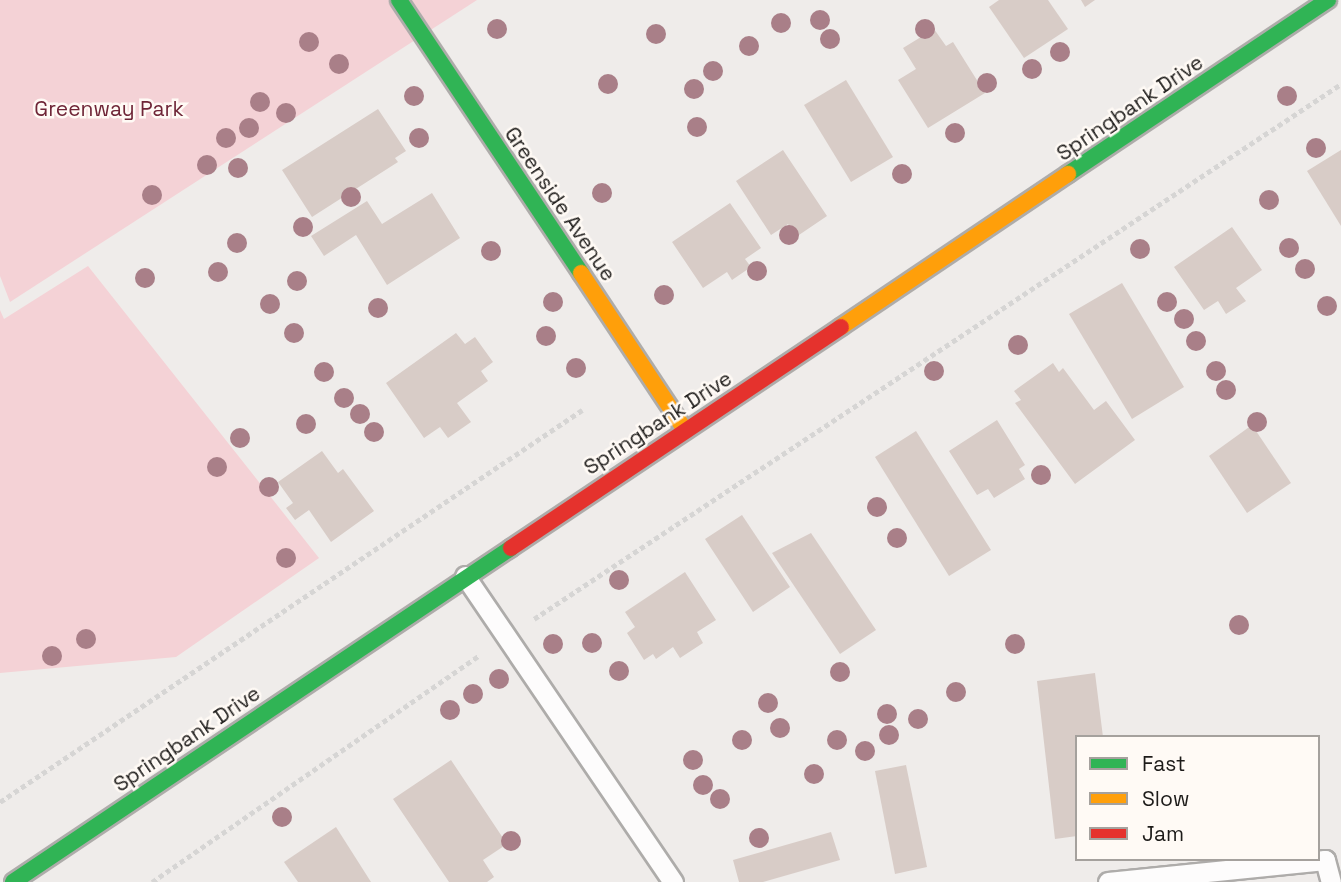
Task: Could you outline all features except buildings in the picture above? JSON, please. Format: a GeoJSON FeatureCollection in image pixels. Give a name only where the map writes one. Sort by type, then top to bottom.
{"type":"FeatureCollection","features":[{"type":"Feature","properties":{"kind":"main road","name":"Greenside Avenue"},"geometry":{"type":"LineString","coordinates":[[399,0],[685,430]]}},
{"type":"Feature","properties":{"kind":"main road","name":"Springbank Drive"},"geometry":{"type":"LineString","coordinates":[[13,882],[465,576],[1328,0]]}},
{"type":"Feature","properties":{"kind":"lane"},"geometry":{"type":"LineString","coordinates":[[465,576],[673,882]]}},
{"type":"Feature","properties":{"kind":"lane"},"geometry":{"type":"LineString","coordinates":[[1320,861],[1325,860],[1331,882]]}},
{"type":"Feature","properties":{"kind":"lane"},"geometry":{"type":"LineString","coordinates":[[1108,882],[1315,861]]}},
{"type":"Feature","properties":{"kind":"path"},"geometry":{"type":"LineString","coordinates":[[152,882],[506,637],[1341,84]]}},
{"type":"Feature","properties":{"kind":"path"},"geometry":{"type":"LineString","coordinates":[[0,802],[582,410]]}},
{"type":"Feature","properties":{"kind":"green space","name":"Greenway Park"},"geometry":{"type":"Polygon","coordinates":[[[0,0],[477,0],[10,302],[0,276],[0,0]]]}},
{"type":"Feature","properties":{"kind":"green space"},"geometry":{"type":"Polygon","coordinates":[[[88,266],[319,558],[176,657],[0,673],[0,310],[4,319],[88,266]]]}},
{"type":"Feature","properties":{"kind":"traffic: fast"},"geometry":{"type":"LineString","coordinates":[[399,0],[581,273]]}},
{"type":"Feature","properties":{"kind":"traffic: fast"},"geometry":{"type":"LineString","coordinates":[[1068,174],[1328,0]]}},
{"type":"Feature","properties":{"kind":"traffic: fast"},"geometry":{"type":"LineString","coordinates":[[13,882],[511,548]]}},
{"type":"Feature","properties":{"kind":"traffic: slow"},"geometry":{"type":"LineString","coordinates":[[841,327],[1068,174]]}},
{"type":"Feature","properties":{"kind":"traffic: slow"},"geometry":{"type":"LineString","coordinates":[[581,273],[685,430]]}},
{"type":"Feature","properties":{"kind":"traffic: jam"},"geometry":{"type":"LineString","coordinates":[[511,548],[841,327]]}}]}
